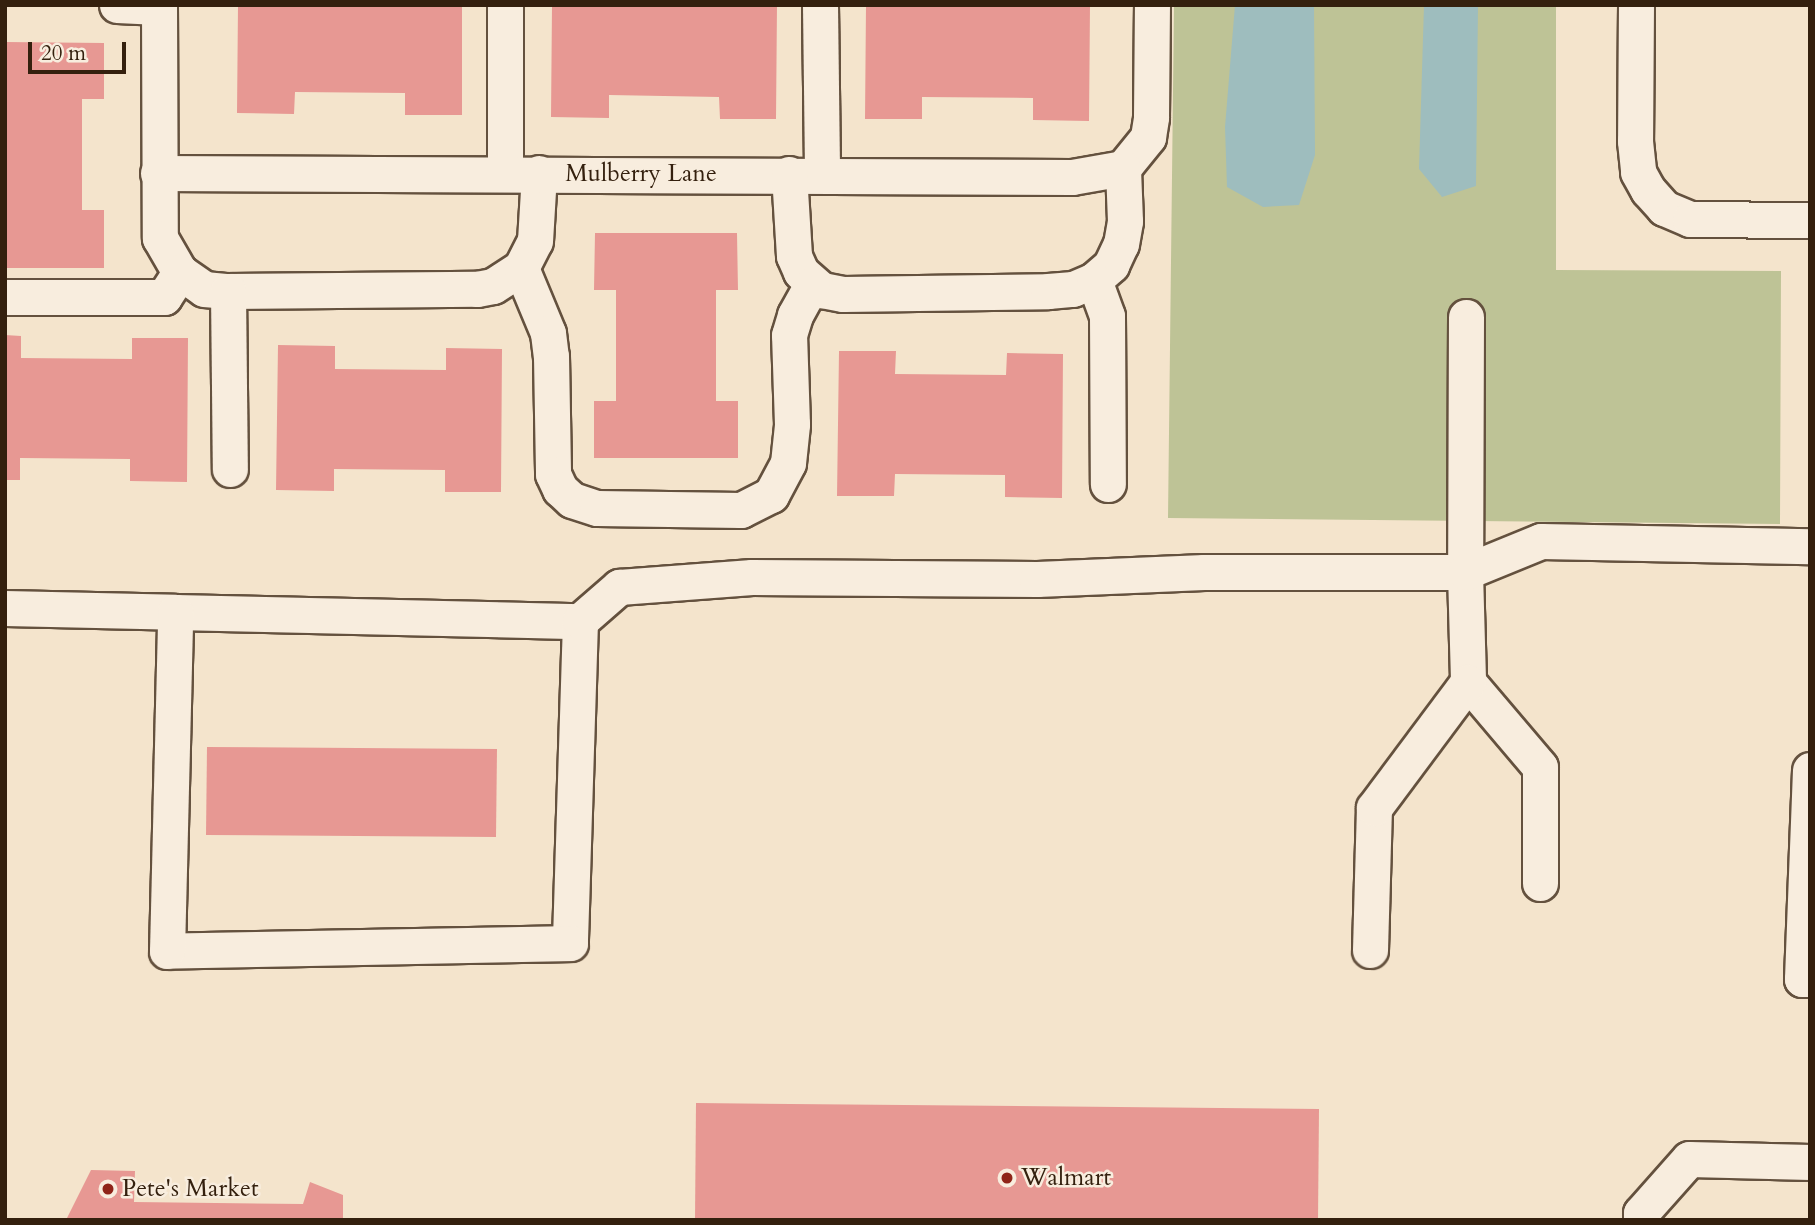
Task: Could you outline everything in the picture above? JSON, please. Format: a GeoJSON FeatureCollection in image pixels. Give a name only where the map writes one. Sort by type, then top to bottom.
{"type":"FeatureCollection","features":[{"type":"Feature","properties":{"kind":"street"},"geometry":{"type":"LineString","coordinates":[[117,5],[159,6],[160,238],[180,272],[204,289],[228,291],[477,289],[506,280],[520,268],[535,241],[539,218],[522,173],[505,5]]}},
{"type":"Feature","properties":{"kind":"street"},"geometry":{"type":"LineString","coordinates":[[820,5],[805,174],[794,256],[812,284],[832,294],[1073,289],[1094,280],[1111,265],[1121,244],[1125,221],[1123,168],[1148,137],[1151,117],[1152,5]]}},
{"type":"Feature","properties":{"kind":"street"},"geometry":{"type":"LineString","coordinates":[[1636,5],[1635,141],[1638,172],[1647,190],[1664,208],[1690,219],[1810,220]]}},
{"type":"Feature","properties":{"kind":"street","name":"Mulberry Lane"},"geometry":{"type":"LineString","coordinates":[[158,173],[1072,177],[1123,168]]}},
{"type":"Feature","properties":{"kind":"street"},"geometry":{"type":"LineString","coordinates":[[520,268],[534,296],[550,344],[552,474],[560,489],[572,500],[597,508],[741,510],[771,495],[788,463],[792,424],[789,335],[795,315],[812,284]]}},
{"type":"Feature","properties":{"kind":"street"},"geometry":{"type":"LineString","coordinates":[[5,297],[164,297],[180,272]]}},
{"type":"Feature","properties":{"kind":"street"},"geometry":{"type":"LineString","coordinates":[[1094,280],[1107,316],[1108,484]]}},
{"type":"Feature","properties":{"kind":"street"},"geometry":{"type":"LineString","coordinates":[[228,291],[230,469]]}},
{"type":"Feature","properties":{"kind":"street"},"geometry":{"type":"LineString","coordinates":[[1370,950],[1374,808],[1468,682],[1465,572],[1466,317]]}},
{"type":"Feature","properties":{"kind":"street"},"geometry":{"type":"LineString","coordinates":[[5,608],[580,621],[619,587],[752,578],[1037,579],[1204,572],[1465,572],[1541,541],[1810,546]]}},
{"type":"Feature","properties":{"kind":"street"},"geometry":{"type":"LineString","coordinates":[[175,612],[167,951],[570,943],[580,621]]}},
{"type":"Feature","properties":{"kind":"street"},"geometry":{"type":"LineString","coordinates":[[1468,682],[1540,767],[1540,883]]}},
{"type":"Feature","properties":{"kind":"street"},"geometry":{"type":"LineString","coordinates":[[1810,770],[1802,979],[1810,979]]}},
{"type":"Feature","properties":{"kind":"street"},"geometry":{"type":"LineString","coordinates":[[1641,1220],[1641,1213],[1689,1159],[1810,1162]]}},
{"type":"Feature","properties":{"kind":"green space"},"geometry":{"type":"Polygon","coordinates":[[[1174,5],[1556,5],[1556,270],[1781,271],[1780,524],[1168,518],[1174,5]]]}},
{"type":"Feature","properties":{"kind":"water"},"geometry":{"type":"Polygon","coordinates":[[[1235,5],[1314,5],[1315,155],[1299,205],[1263,207],[1227,187],[1225,127],[1235,5]]]}},
{"type":"Feature","properties":{"kind":"water"},"geometry":{"type":"Polygon","coordinates":[[[1424,5],[1478,5],[1476,186],[1442,197],[1419,169],[1424,5]]]}},
{"type":"Feature","properties":{"kind":"building"},"geometry":{"type":"Polygon","coordinates":[[[238,5],[462,5],[462,115],[405,115],[405,93],[295,92],[294,114],[237,113],[238,5]]]}},
{"type":"Feature","properties":{"kind":"building"},"geometry":{"type":"Polygon","coordinates":[[[552,5],[777,5],[776,119],[720,119],[719,97],[609,95],[609,118],[551,117],[552,5]]]}},
{"type":"Feature","properties":{"kind":"building"},"geometry":{"type":"Polygon","coordinates":[[[866,5],[1090,5],[1089,121],[1033,120],[1033,98],[922,97],[922,119],[865,119],[866,5]]]}},
{"type":"Feature","properties":{"kind":"building"},"geometry":{"type":"Polygon","coordinates":[[[5,42],[104,43],[104,99],[82,99],[82,210],[104,210],[104,268],[5,268],[5,42]]]}},
{"type":"Feature","properties":{"kind":"building"},"geometry":{"type":"Polygon","coordinates":[[[595,233],[737,233],[738,290],[716,290],[716,401],[738,401],[738,458],[594,458],[594,401],[616,401],[616,290],[594,290],[595,233]]]}},
{"type":"Feature","properties":{"kind":"building"},"geometry":{"type":"Polygon","coordinates":[[[5,335],[21,336],[21,358],[132,359],[132,338],[188,338],[187,482],[130,481],[130,459],[20,458],[20,480],[5,480],[5,335]]]}},
{"type":"Feature","properties":{"kind":"building"},"geometry":{"type":"Polygon","coordinates":[[[278,345],[335,346],[335,369],[446,370],[446,348],[502,349],[501,492],[445,492],[445,470],[334,469],[334,491],[276,490],[278,345]]]}},
{"type":"Feature","properties":{"kind":"building"},"geometry":{"type":"Polygon","coordinates":[[[839,351],[896,351],[895,374],[1006,375],[1007,353],[1063,354],[1062,498],[1005,497],[1005,475],[895,474],[894,496],[837,496],[839,351]]]}},
{"type":"Feature","properties":{"kind":"building"},"geometry":{"type":"Polygon","coordinates":[[[207,747],[497,749],[496,837],[206,835],[207,747]]]}},
{"type":"Feature","properties":{"kind":"building","name":"Walmart"},"geometry":{"type":"Polygon","coordinates":[[[696,1103],[1319,1109],[1318,1220],[695,1220],[696,1103]]]}},
{"type":"Feature","properties":{"kind":"building","name":"Pete's Market"},"geometry":{"type":"Polygon","coordinates":[[[91,1170],[135,1171],[134,1202],[303,1204],[310,1182],[343,1195],[343,1220],[66,1220],[91,1170]]]}},
{"type":"Feature","properties":{"kind":"place","name":"Walmart"},"geometry":{"type":"Point","coordinates":[1007,1178]}},
{"type":"Feature","properties":{"kind":"place","name":"Pete's Market"},"geometry":{"type":"Point","coordinates":[108,1189]}}]}
